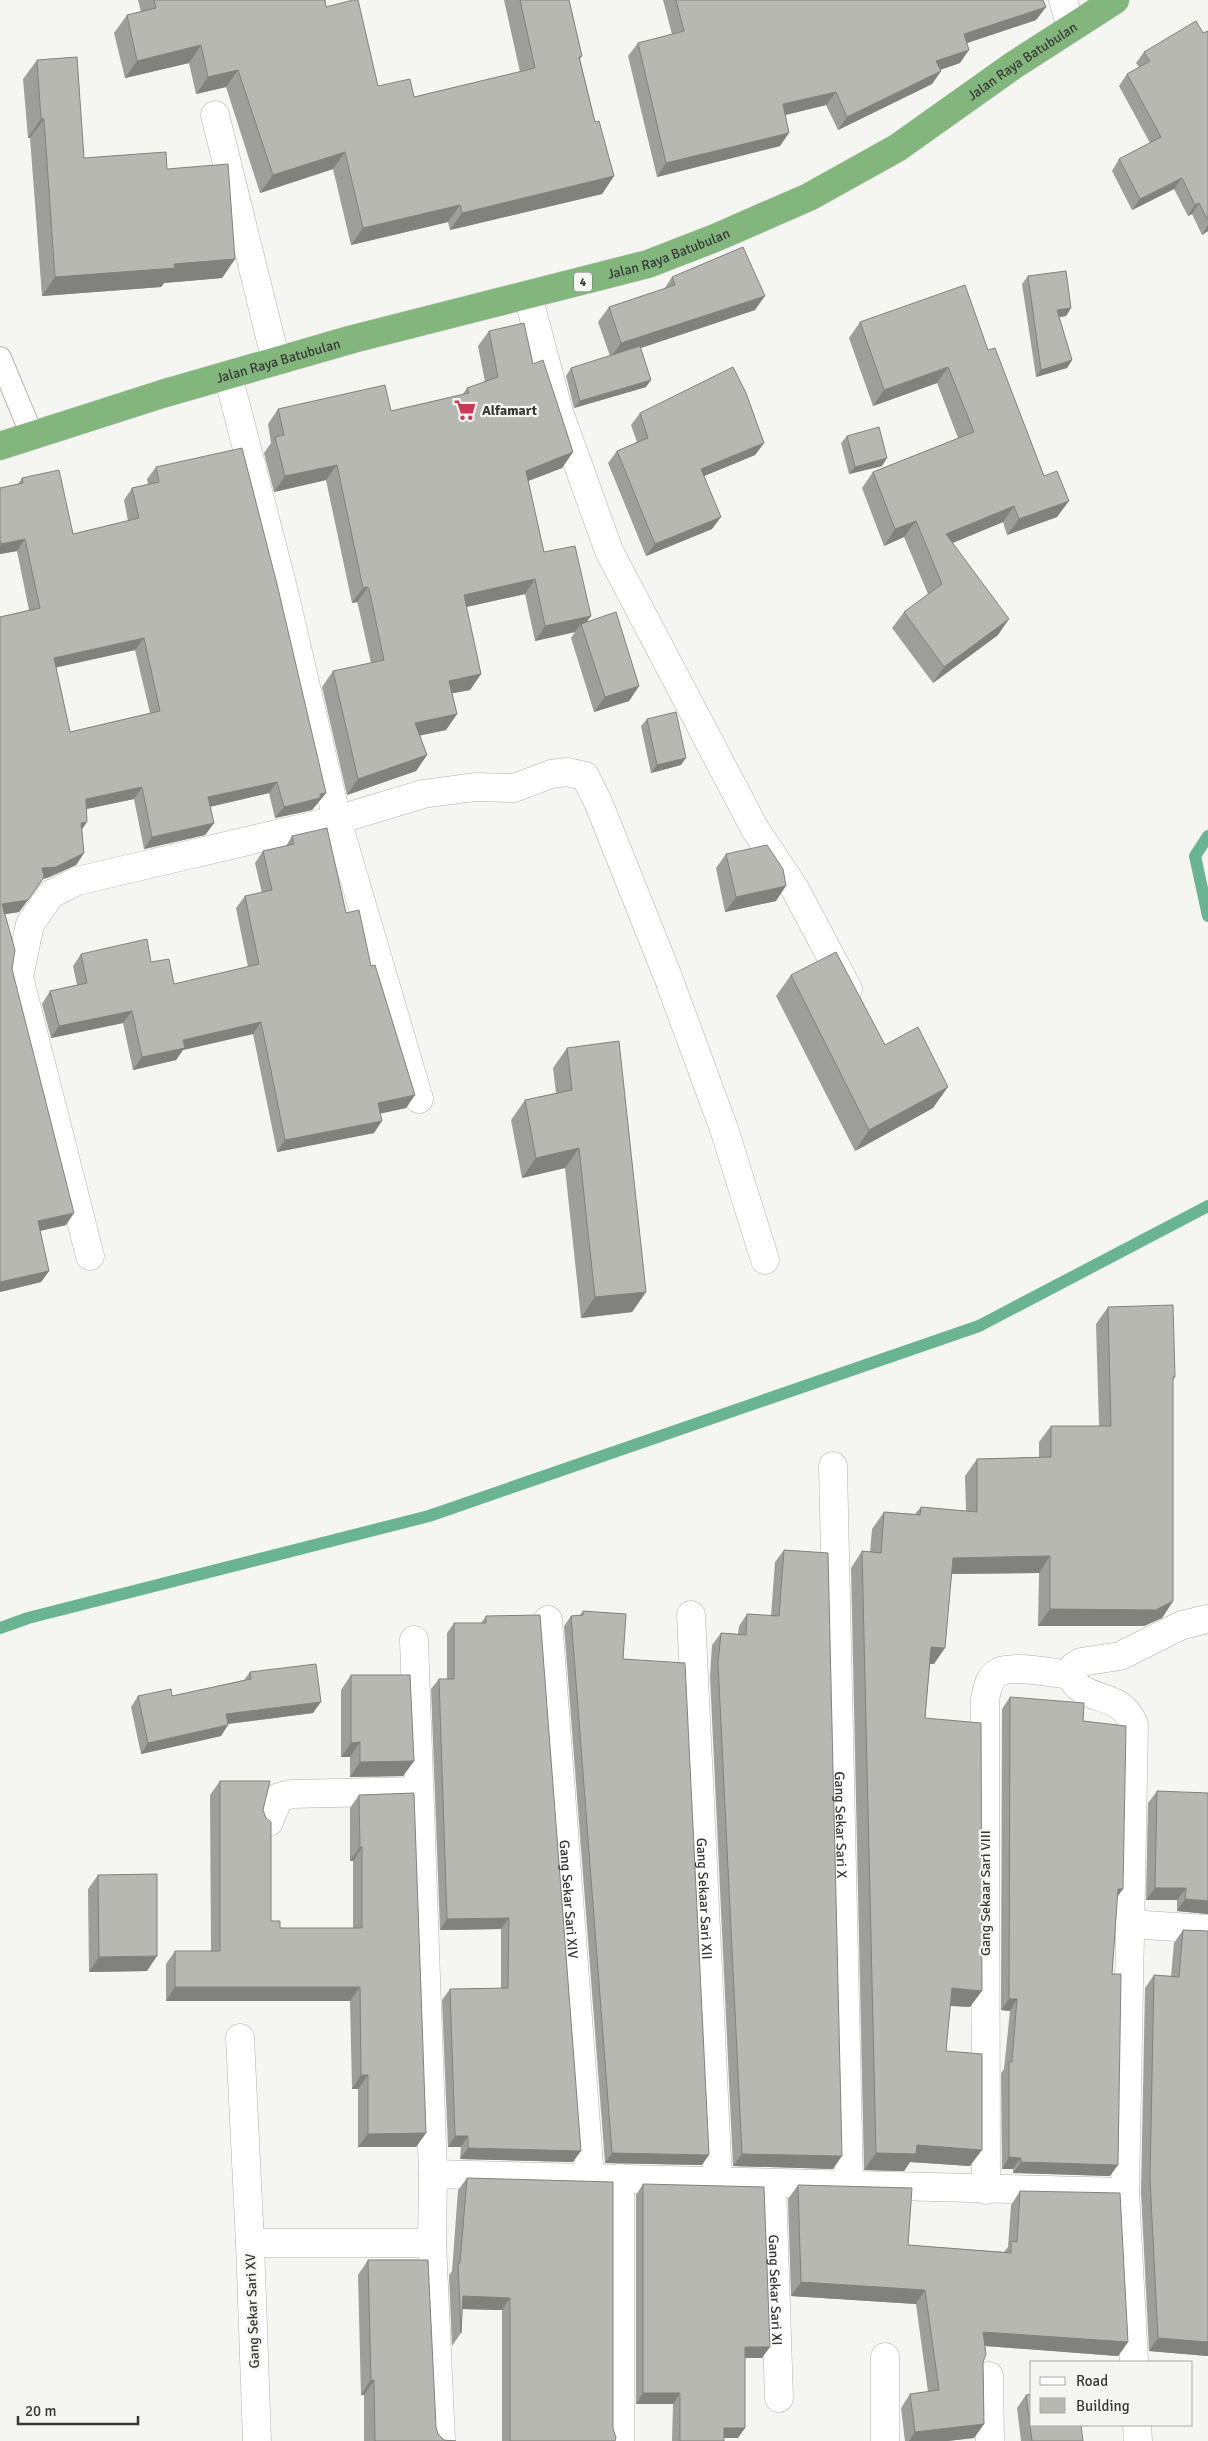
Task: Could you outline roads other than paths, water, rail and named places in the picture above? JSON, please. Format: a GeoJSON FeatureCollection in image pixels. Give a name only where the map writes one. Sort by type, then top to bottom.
{"type":"FeatureCollection","features":[{"type":"Feature","properties":{"kind":"highway","name":"Jalan Raya Batubulan"},"geometry":{"type":"LineString","coordinates":[[0,446],[228,374],[452,312],[528,296],[648,264],[715,238],[809,197],[897,148],[1071,27],[1115,0]]}},
{"type":"Feature","properties":{"kind":"street"},"geometry":{"type":"LineString","coordinates":[[1063,0],[1071,27]]}},
{"type":"Feature","properties":{"kind":"street"},"geometry":{"type":"LineString","coordinates":[[215,114],[276,361]]}},
{"type":"Feature","properties":{"kind":"street"},"geometry":{"type":"LineString","coordinates":[[528,296],[559,412],[609,551],[754,829],[795,889],[853,999]]}},
{"type":"Feature","properties":{"kind":"street"},"geometry":{"type":"LineString","coordinates":[[228,374],[284,592],[337,820],[419,1099]]}},
{"type":"Feature","properties":{"kind":"street"},"geometry":{"type":"LineString","coordinates":[[90,1256],[19,977],[30,924],[51,894],[77,881],[337,820],[423,794],[474,787],[514,788],[551,774],[568,772],[585,776],[598,802],[668,977],[724,1129],[765,1260]]}},
{"type":"Feature","properties":{"kind":"street","name":"Gang Sekar Sari X"},"geometry":{"type":"LineString","coordinates":[[832,1466],[849,2184]]}},
{"type":"Feature","properties":{"kind":"street","name":"Gang Sekaar Sari XII"},"geometry":{"type":"LineString","coordinates":[[691,1616],[718,2181]]}},
{"type":"Feature","properties":{"kind":"street"},"geometry":{"type":"LineString","coordinates":[[1134,2361],[1125,2192],[1134,1725],[1130,1713],[1118,1704],[1083,1691],[1074,1683],[1070,1675],[1073,1667],[1081,1662],[1120,1656],[1182,1625],[1208,1619]]}},
{"type":"Feature","properties":{"kind":"street","name":"Gang Sekar Sari XIV"},"geometry":{"type":"LineString","coordinates":[[548,1620],[590,2178]]}},
{"type":"Feature","properties":{"kind":"street"},"geometry":{"type":"LineString","coordinates":[[414,1640],[433,2174],[432,2243],[441,2441]]}},
{"type":"Feature","properties":{"kind":"street","name":"Gang Sekaar Sari VIII"},"geometry":{"type":"LineString","coordinates":[[986,2190],[985,1700],[988,1683],[998,1672],[1015,1669],[1070,1675]]}},
{"type":"Feature","properties":{"kind":"street"},"geometry":{"type":"LineString","coordinates":[[269,1822],[279,1797],[292,1794],[419,1791]]}},
{"type":"Feature","properties":{"kind":"street"},"geometry":{"type":"LineString","coordinates":[[1129,1924],[1208,1929]]}},
{"type":"Feature","properties":{"kind":"street"},"geometry":{"type":"LineString","coordinates":[[240,2038],[250,2243]]}},
{"type":"Feature","properties":{"kind":"street"},"geometry":{"type":"LineString","coordinates":[[433,2174],[620,2178],[772,2184],[849,2184],[986,2190],[1125,2192]]}},
{"type":"Feature","properties":{"kind":"street"},"geometry":{"type":"LineString","coordinates":[[620,2178],[620,2441]]}},
{"type":"Feature","properties":{"kind":"street","name":"Gang Sekar Sari XI"},"geometry":{"type":"LineString","coordinates":[[772,2184],[779,2398]]}},
{"type":"Feature","properties":{"kind":"street","name":"Gang Sekar Sari XV"},"geometry":{"type":"LineString","coordinates":[[257,2441],[250,2243],[432,2243]]}},
{"type":"Feature","properties":{"kind":"street"},"geometry":{"type":"LineString","coordinates":[[885,2357],[885,2441]]}},
{"type":"Feature","properties":{"kind":"street"},"geometry":{"type":"LineString","coordinates":[[988,2376],[990,2441]]}},
{"type":"Feature","properties":{"kind":"street"},"geometry":{"type":"LineString","coordinates":[[1137,2426],[1138,2441]]}},
{"type":"Feature","properties":{"kind":"lane"},"geometry":{"type":"LineString","coordinates":[[0,358],[32,435]]}},
{"type":"Feature","properties":{"kind":"waterway"},"geometry":{"type":"LineString","coordinates":[[1208,836],[1195,856],[1208,916]]}},
{"type":"Feature","properties":{"kind":"waterway"},"geometry":{"type":"LineString","coordinates":[[0,1628],[28,1618],[429,1516],[979,1326],[1208,1206]]}},
{"type":"Feature","properties":{"kind":"place","name":"Alfamart"},"geometry":{"type":"Point","coordinates":[465,410]}}]}
